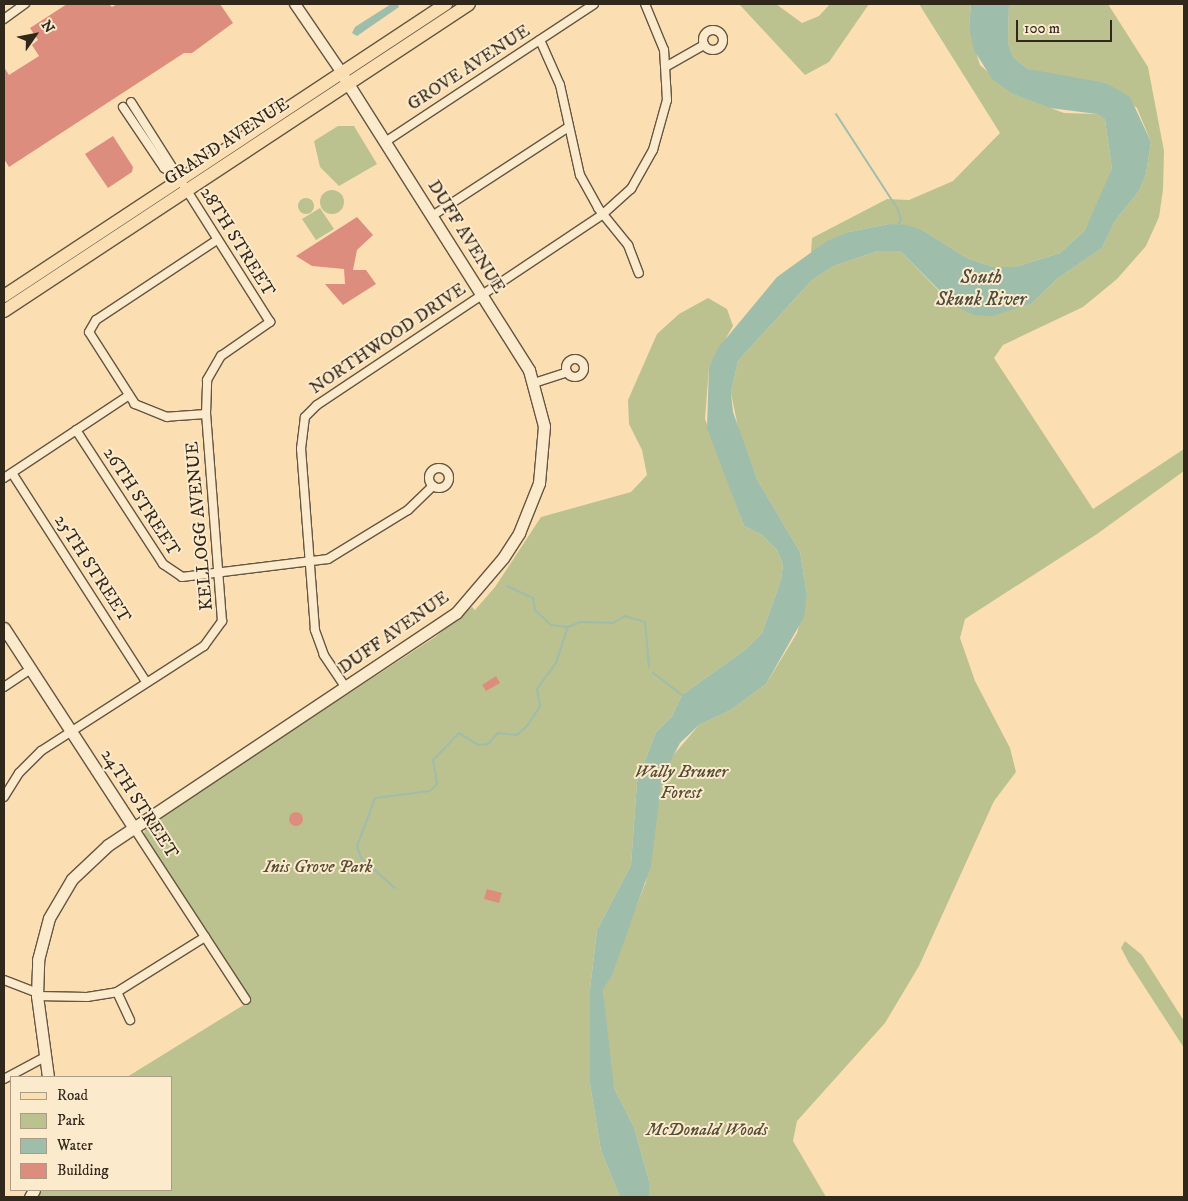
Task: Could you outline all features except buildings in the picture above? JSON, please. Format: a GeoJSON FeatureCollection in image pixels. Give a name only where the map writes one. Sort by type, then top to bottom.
{"type":"FeatureCollection","features":[{"type":"Feature","properties":{"kind":"main road","name":"GRAND AVENUE"},"geometry":{"type":"LineString","coordinates":[[345,78],[446,4]]}},
{"type":"Feature","properties":{"kind":"main road","name":"GRAND AVENUE"},"geometry":{"type":"LineString","coordinates":[[4,296],[180,181],[345,78],[469,4]]}},
{"type":"Feature","properties":{"kind":"main road","name":"DUFF AVENUE"},"geometry":{"type":"LineString","coordinates":[[48,1076],[37,994],[42,941],[57,902],[82,867],[134,828],[456,613],[487,580],[512,544],[532,502],[544,455],[544,419],[534,383],[345,78]]}},
{"type":"Feature","properties":{"kind":"main road","name":"GRAND AVENUE"},"geometry":{"type":"LineString","coordinates":[[4,311],[180,181]]}},
{"type":"Feature","properties":{"kind":"main road","name":"24TH STREET"},"geometry":{"type":"LineString","coordinates":[[4,628],[134,828]]}},
{"type":"Feature","properties":{"kind":"street"},"geometry":{"type":"LineString","coordinates":[[4,19],[25,4]]}},
{"type":"Feature","properties":{"kind":"street"},"geometry":{"type":"LineString","coordinates":[[294,4],[345,78]]}},
{"type":"Feature","properties":{"kind":"street","name":"GROVE AVENUE"},"geometry":{"type":"LineString","coordinates":[[385,142],[594,4]]}},
{"type":"Feature","properties":{"kind":"street","name":"NORTHWOOD DRIVE"},"geometry":{"type":"LineString","coordinates":[[346,688],[324,655],[315,630],[300,443],[305,417],[317,405],[603,214],[630,189],[654,150],[665,112],[667,66],[645,4]]}},
{"type":"Feature","properties":{"kind":"street"},"geometry":{"type":"LineString","coordinates":[[540,40],[560,85],[567,128],[580,176],[603,214],[628,245],[639,274]]}},
{"type":"Feature","properties":{"kind":"street"},"geometry":{"type":"LineString","coordinates":[[667,66],[704,46]]}},
{"type":"Feature","properties":{"kind":"street"},"geometry":{"type":"LineString","coordinates":[[131,102],[180,181]]}},
{"type":"Feature","properties":{"kind":"street"},"geometry":{"type":"LineString","coordinates":[[123,107],[164,168],[180,181]]}},
{"type":"Feature","properties":{"kind":"street"},"geometry":{"type":"LineString","coordinates":[[432,216],[567,128]]}},
{"type":"Feature","properties":{"kind":"street","name":"28TH STREET"},"geometry":{"type":"LineString","coordinates":[[180,181],[270,322]]}},
{"type":"Feature","properties":{"kind":"street"},"geometry":{"type":"LineString","coordinates":[[206,414],[156,415],[128,396],[91,339],[91,325],[217,240]]}},
{"type":"Feature","properties":{"kind":"street","name":"KELLOGG AVENUE"},"geometry":{"type":"LineString","coordinates":[[4,797],[27,763],[71,731],[204,646],[218,631],[224,612],[206,414],[207,380],[215,363],[270,322]]}},
{"type":"Feature","properties":{"kind":"street"},"geometry":{"type":"LineString","coordinates":[[534,383],[567,372]]}},
{"type":"Feature","properties":{"kind":"street"},"geometry":{"type":"LineString","coordinates":[[4,478],[128,396]]}},
{"type":"Feature","properties":{"kind":"street","name":"26TH STREET"},"geometry":{"type":"LineString","coordinates":[[76,430],[168,571],[189,578],[310,563],[343,553],[408,510],[433,486]]}},
{"type":"Feature","properties":{"kind":"street","name":"25TH STREET"},"geometry":{"type":"LineString","coordinates":[[12,473],[146,682]]}},
{"type":"Feature","properties":{"kind":"street"},"geometry":{"type":"LineString","coordinates":[[4,687],[31,669]]}},
{"type":"Feature","properties":{"kind":"street","name":"24TH STREET"},"geometry":{"type":"LineString","coordinates":[[134,828],[246,1000]]}},
{"type":"Feature","properties":{"kind":"street"},"geometry":{"type":"LineString","coordinates":[[4,980],[37,994],[87,998],[117,992],[205,937]]}},
{"type":"Feature","properties":{"kind":"street"},"geometry":{"type":"LineString","coordinates":[[117,992],[130,1020]]}},
{"type":"Feature","properties":{"kind":"street"},"geometry":{"type":"LineString","coordinates":[[4,1079],[44,1057]]}},
{"type":"Feature","properties":{"kind":"green space"},"geometry":{"type":"Polygon","coordinates":[[[739,4],[776,4],[802,23],[819,16],[830,4],[869,4],[829,62],[805,75],[739,4]]]}},
{"type":"Feature","properties":{"kind":"green space"},"geometry":{"type":"Polygon","coordinates":[[[919,4],[971,4],[969,28],[980,65],[1013,94],[1064,113],[1097,114],[1105,120],[1112,169],[1107,186],[1085,230],[1060,253],[1015,267],[993,267],[967,258],[924,231],[888,224],[849,232],[811,253],[812,238],[887,199],[909,200],[953,181],[1000,133],[919,4]]]}},
{"type":"Feature","properties":{"kind":"green space"},"geometry":{"type":"Polygon","coordinates":[[[1009,4],[1108,4],[1148,67],[1164,151],[1163,190],[1159,217],[1146,246],[1117,279],[1083,307],[1003,345],[994,358],[1093,509],[1184,449],[1184,471],[1097,534],[965,619],[960,638],[975,681],[1010,748],[1016,772],[994,801],[919,966],[885,1023],[797,1121],[793,1141],[826,1197],[649,1197],[649,1181],[634,1127],[614,1088],[609,1064],[603,990],[646,882],[662,777],[670,759],[699,725],[731,710],[766,684],[797,633],[807,594],[800,552],[757,479],[739,432],[731,393],[738,361],[812,280],[834,266],[878,251],[900,251],[941,293],[1032,303],[1057,279],[1102,248],[1115,221],[1139,191],[1146,174],[1151,142],[1137,108],[1106,83],[1046,75],[1028,69],[1014,58],[1008,43],[1009,4]]]}},
{"type":"Feature","properties":{"kind":"green space"},"geometry":{"type":"Polygon","coordinates":[[[338,126],[354,126],[377,164],[339,186],[320,167],[314,141],[338,126]]]}},
{"type":"Feature","properties":{"kind":"green space"},"geometry":{"type":"Polygon","coordinates":[[[332,190],[341,193],[344,202],[341,211],[332,214],[323,211],[320,202],[323,193],[332,190]]]}},
{"type":"Feature","properties":{"kind":"green space"},"geometry":{"type":"Polygon","coordinates":[[[303,198],[309,198],[314,203],[312,212],[303,214],[298,209],[298,203],[303,198]]]}},
{"type":"Feature","properties":{"kind":"green space"},"geometry":{"type":"Polygon","coordinates":[[[320,208],[334,229],[316,240],[302,219],[320,208]]]}},
{"type":"Feature","properties":{"kind":"green space","name":"Inis Grove Park"},"geometry":{"type":"Polygon","coordinates":[[[708,298],[727,309],[733,326],[709,367],[705,419],[744,526],[762,535],[777,550],[783,564],[781,580],[762,633],[746,649],[682,695],[672,716],[656,732],[637,782],[631,865],[597,930],[590,989],[590,1084],[601,1151],[620,1197],[38,1197],[41,1191],[172,1191],[172,1076],[129,1076],[250,1001],[144,835],[145,827],[435,637],[472,607],[475,610],[495,587],[541,517],[631,492],[647,475],[642,450],[629,424],[628,400],[657,334],[679,314],[708,298]]]}},
{"type":"Feature","properties":{"kind":"green space"},"geometry":{"type":"Polygon","coordinates":[[[1125,941],[1142,955],[1184,1021],[1184,1048],[1129,963],[1121,948],[1125,941]]]}},
{"type":"Feature","properties":{"kind":"water"},"geometry":{"type":"Polygon","coordinates":[[[391,4],[398,4],[399,7],[357,36],[352,33],[355,27],[391,4]]]}},
{"type":"Feature","properties":{"kind":"water","name":"South Skunk River"},"geometry":{"type":"Polygon","coordinates":[[[971,4],[1009,4],[1008,43],[1014,58],[1028,69],[1106,83],[1130,97],[1151,142],[1146,174],[1139,191],[1115,221],[1102,248],[1057,279],[1032,303],[992,316],[974,315],[955,306],[900,251],[878,251],[834,266],[812,280],[738,361],[731,393],[733,412],[757,479],[800,552],[807,594],[804,617],[766,684],[731,710],[699,725],[680,743],[662,777],[651,866],[612,975],[603,990],[614,1088],[634,1127],[649,1181],[649,1197],[620,1197],[601,1151],[590,1084],[590,989],[597,930],[631,865],[637,782],[656,732],[672,716],[682,695],[746,649],[762,633],[781,580],[783,564],[777,550],[762,535],[744,526],[707,428],[709,367],[718,348],[777,277],[827,241],[849,232],[888,224],[907,225],[924,231],[967,258],[993,267],[1015,267],[1060,253],[1085,230],[1112,169],[1105,120],[1097,114],[1050,108],[1013,94],[992,79],[974,50],[969,28],[971,4]]]}},
{"type":"Feature","properties":{"kind":"waterway"},"geometry":{"type":"LineString","coordinates":[[836,114],[897,208],[901,219],[898,226]]}},
{"type":"Feature","properties":{"kind":"waterway"},"geometry":{"type":"LineString","coordinates":[[507,586],[533,598],[535,610],[551,625],[568,627]]}},
{"type":"Feature","properties":{"kind":"waterway"},"geometry":{"type":"LineString","coordinates":[[395,888],[361,858],[357,846],[375,798],[430,791],[437,784],[433,760],[459,733],[478,745],[488,744],[498,733],[517,735],[527,726],[540,706],[537,689],[556,663],[568,627],[581,622],[613,623],[625,616],[645,622],[649,667]]}},
{"type":"Feature","properties":{"kind":"waterway"},"geometry":{"type":"LineString","coordinates":[[653,673],[684,696]]}},
{"type":"Feature","properties":{"kind":"park label","name":"Wally Bruner Forest"},"geometry":{"type":"Point","coordinates":[681,783]}},
{"type":"Feature","properties":{"kind":"park label","name":"McDonald Woods"},"geometry":{"type":"Point","coordinates":[707,1130]}}]}
